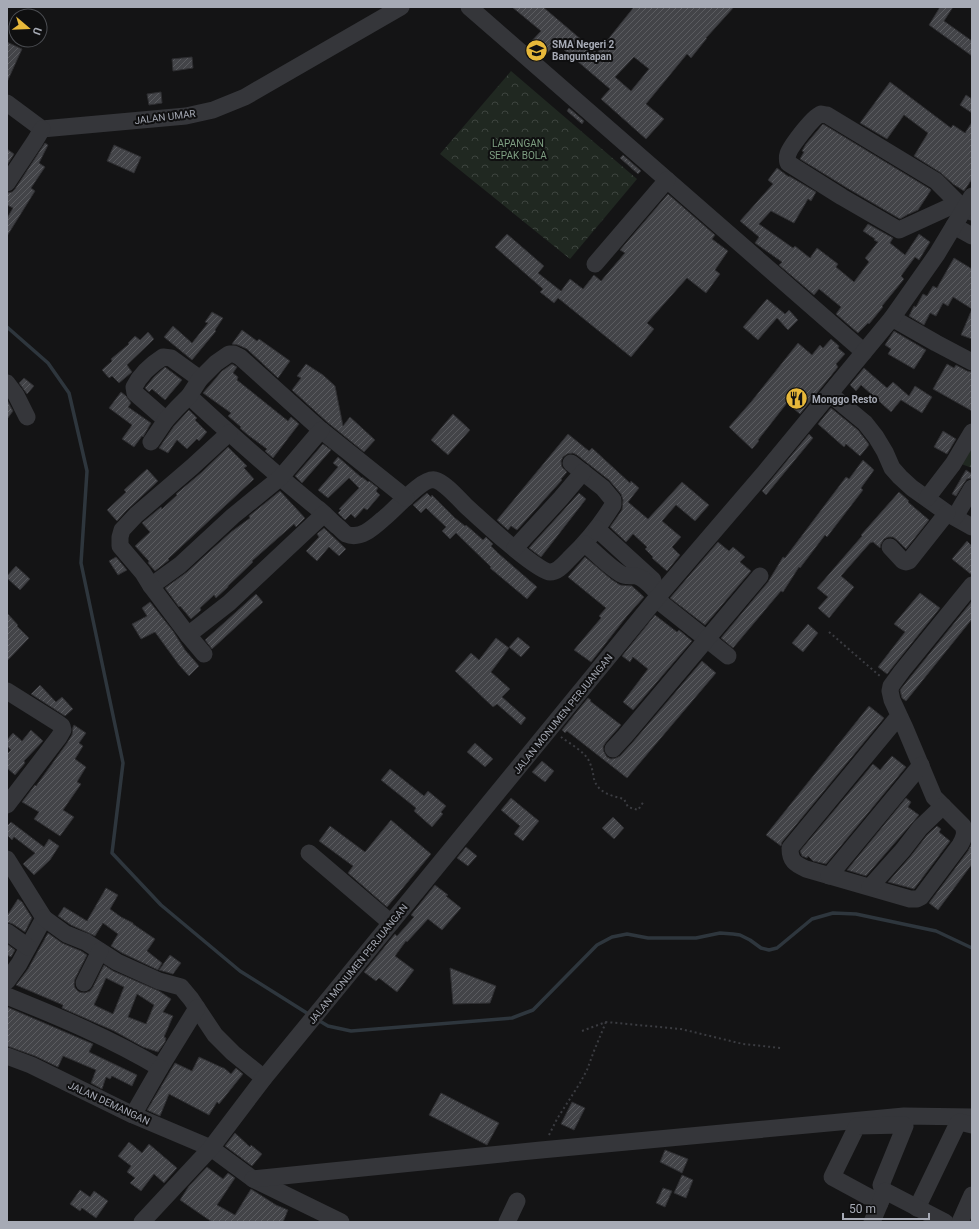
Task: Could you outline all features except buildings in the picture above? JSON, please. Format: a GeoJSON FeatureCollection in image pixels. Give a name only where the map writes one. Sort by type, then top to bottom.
{"type":"FeatureCollection","features":[{"type":"Feature","properties":{"kind":"street","name":"JALAN UMAR"},"geometry":{"type":"LineString","coordinates":[[42,129],[186,116],[213,110],[245,97],[401,7]]}},
{"type":"Feature","properties":{"kind":"street"},"geometry":{"type":"LineString","coordinates":[[469,7],[864,352]]}},
{"type":"Feature","properties":{"kind":"street"},"geometry":{"type":"LineString","coordinates":[[7,103],[42,129],[7,183]]}},
{"type":"Feature","properties":{"kind":"street"},"geometry":{"type":"LineString","coordinates":[[819,114],[827,115],[936,181],[967,204],[900,230],[842,197],[788,163],[788,152],[808,125],[819,114]]}},
{"type":"Feature","properties":{"kind":"street"},"geometry":{"type":"LineString","coordinates":[[595,264],[667,180]]}},
{"type":"Feature","properties":{"kind":"street","name":"JALAN MONUMEN PERJUANGAN"},"geometry":{"type":"LineString","coordinates":[[147,1220],[211,1148],[264,1078],[660,595],[830,394],[892,318],[937,254],[967,204]]}},
{"type":"Feature","properties":{"kind":"street"},"geometry":{"type":"LineString","coordinates":[[954,226],[972,236]]}},
{"type":"Feature","properties":{"kind":"street"},"geometry":{"type":"LineString","coordinates":[[892,318],[972,362]]}},
{"type":"Feature","properties":{"kind":"street"},"geometry":{"type":"LineString","coordinates":[[151,442],[166,420],[189,396],[200,379],[224,356],[234,354],[240,357],[321,430],[406,498]]}},
{"type":"Feature","properties":{"kind":"street"},"geometry":{"type":"LineString","coordinates":[[166,420],[135,393],[134,387],[138,380],[150,367],[163,357],[171,358],[200,379]]}},
{"type":"Feature","properties":{"kind":"street"},"geometry":{"type":"LineString","coordinates":[[7,383],[16,395],[27,417]]}},
{"type":"Feature","properties":{"kind":"street"},"geometry":{"type":"LineString","coordinates":[[830,394],[864,423],[876,437],[892,468],[900,477],[926,498],[972,527]]}},
{"type":"Feature","properties":{"kind":"street"},"geometry":{"type":"LineString","coordinates":[[189,396],[229,433],[346,534],[358,535],[369,531],[425,482],[434,480],[442,483],[515,548],[542,569],[549,572],[557,570],[586,544],[613,505],[613,500],[603,488],[577,468],[561,498],[515,548]]}},
{"type":"Feature","properties":{"kind":"street"},"geometry":{"type":"LineString","coordinates":[[151,586],[180,565],[233,516],[281,477],[321,430]]}},
{"type":"Feature","properties":{"kind":"street"},"geometry":{"type":"LineString","coordinates":[[926,498],[953,464],[972,432]]}},
{"type":"Feature","properties":{"kind":"street"},"geometry":{"type":"LineString","coordinates":[[204,654],[151,586],[143,573],[120,546],[120,537],[122,530],[136,515],[229,433]]}},
{"type":"Feature","properties":{"kind":"street"},"geometry":{"type":"LineString","coordinates":[[890,547],[903,561],[909,561],[951,515],[972,488]]}},
{"type":"Feature","properties":{"kind":"street"},"geometry":{"type":"LineString","coordinates":[[188,635],[229,603],[324,514]]}},
{"type":"Feature","properties":{"kind":"street"},"geometry":{"type":"LineString","coordinates":[[597,529],[641,568],[660,595]]}},
{"type":"Feature","properties":{"kind":"street"},"geometry":{"type":"LineString","coordinates":[[586,544],[621,574],[641,578],[707,640],[728,656]]}},
{"type":"Feature","properties":{"kind":"street"},"geometry":{"type":"LineString","coordinates":[[613,750],[760,576]]}},
{"type":"Feature","properties":{"kind":"street"},"geometry":{"type":"LineString","coordinates":[[899,716],[790,848],[790,856],[796,865],[806,869],[910,899],[917,899],[921,897],[960,845],[964,836],[969,833],[934,797],[899,716],[890,691],[891,686],[902,671],[972,585]]}},
{"type":"Feature","properties":{"kind":"street"},"geometry":{"type":"LineString","coordinates":[[7,691],[58,722],[62,726],[63,730],[52,748],[7,806]]}},
{"type":"Feature","properties":{"kind":"street"},"geometry":{"type":"LineString","coordinates":[[828,876],[921,765]]}},
{"type":"Feature","properties":{"kind":"street"},"geometry":{"type":"LineString","coordinates":[[870,887],[903,850],[920,828],[943,806]]}},
{"type":"Feature","properties":{"kind":"street"},"geometry":{"type":"LineString","coordinates":[[309,853],[391,923]]}},
{"type":"Feature","properties":{"kind":"street"},"geometry":{"type":"LineString","coordinates":[[7,859],[44,918],[66,934],[86,942],[117,962],[159,981],[181,988],[197,1008],[215,1035],[233,1053],[264,1078]]}},
{"type":"Feature","properties":{"kind":"street"},"geometry":{"type":"LineString","coordinates":[[7,981],[19,964],[44,918]]}},
{"type":"Feature","properties":{"kind":"street"},"geometry":{"type":"LineString","coordinates":[[7,932],[28,947]]}},
{"type":"Feature","properties":{"kind":"street"},"geometry":{"type":"LineString","coordinates":[[84,983],[100,951]]}},
{"type":"Feature","properties":{"kind":"street"},"geometry":{"type":"LineString","coordinates":[[7,996],[92,1033],[160,1068]]}},
{"type":"Feature","properties":{"kind":"street"},"geometry":{"type":"LineString","coordinates":[[133,1115],[197,1008]]}},
{"type":"Feature","properties":{"kind":"street","name":"JALAN DEMANGAN"},"geometry":{"type":"LineString","coordinates":[[7,1056],[133,1115],[211,1148],[247,1179],[310,1215],[341,1222]]}},
{"type":"Feature","properties":{"kind":"street"},"geometry":{"type":"LineString","coordinates":[[247,1179],[904,1116],[972,1117]]}},
{"type":"Feature","properties":{"kind":"street"},"geometry":{"type":"LineString","coordinates":[[872,1222],[883,1197],[881,1185],[905,1126],[857,1126],[832,1177],[883,1197],[930,1217],[958,1122],[972,1126]]}},
{"type":"Feature","properties":{"kind":"street"},"geometry":{"type":"LineString","coordinates":[[960,1222],[972,1195]]}},
{"type":"Feature","properties":{"kind":"street"},"geometry":{"type":"LineString","coordinates":[[507,1222],[517,1201]]}},
{"type":"Feature","properties":{"kind":"path"},"geometry":{"type":"LineString","coordinates":[[829,632],[891,686]]}},
{"type":"Feature","properties":{"kind":"path"},"geometry":{"type":"LineString","coordinates":[[550,730],[589,760],[595,782],[602,791],[614,797],[624,799],[628,807],[638,810],[644,801]]}},
{"type":"Feature","properties":{"kind":"path"},"geometry":{"type":"LineString","coordinates":[[582,1031],[606,1022],[681,1029],[744,1044],[781,1048]]}},
{"type":"Feature","properties":{"kind":"path"},"geometry":{"type":"LineString","coordinates":[[541,1150],[557,1118],[587,1070],[606,1022]]}},
{"type":"Feature","properties":{"kind":"green space","name":"LAPANGAN SEPAK BOLA"},"geometry":{"type":"Polygon","coordinates":[[[511,71],[637,179],[570,259],[440,154],[511,71]]]}},
{"type":"Feature","properties":{"kind":"green space"},"geometry":{"type":"Polygon","coordinates":[[[972,434],[972,468],[956,462],[972,434]]]}},
{"type":"Feature","properties":{"kind":"waterway"},"geometry":{"type":"LineString","coordinates":[[7,327],[48,363],[69,393],[87,471],[81,563],[123,763],[112,853],[161,905],[240,971],[310,1015]]}},
{"type":"Feature","properties":{"kind":"waterway"},"geometry":{"type":"LineString","coordinates":[[318,1020],[328,1026],[351,1031],[512,1018],[533,1010],[597,945],[612,937],[627,934],[648,938],[696,938],[720,933],[733,934],[740,935],[761,948],[769,950],[777,948],[812,919],[833,913],[856,914],[936,931],[972,948]]}},
{"type":"Feature","properties":{"kind":"place","name":"SMA Negeri 2 Banguntapan"},"geometry":{"type":"Point","coordinates":[537,50]}},
{"type":"Feature","properties":{"kind":"place","name":"Monggo Resto"},"geometry":{"type":"Point","coordinates":[796,399]}}]}
